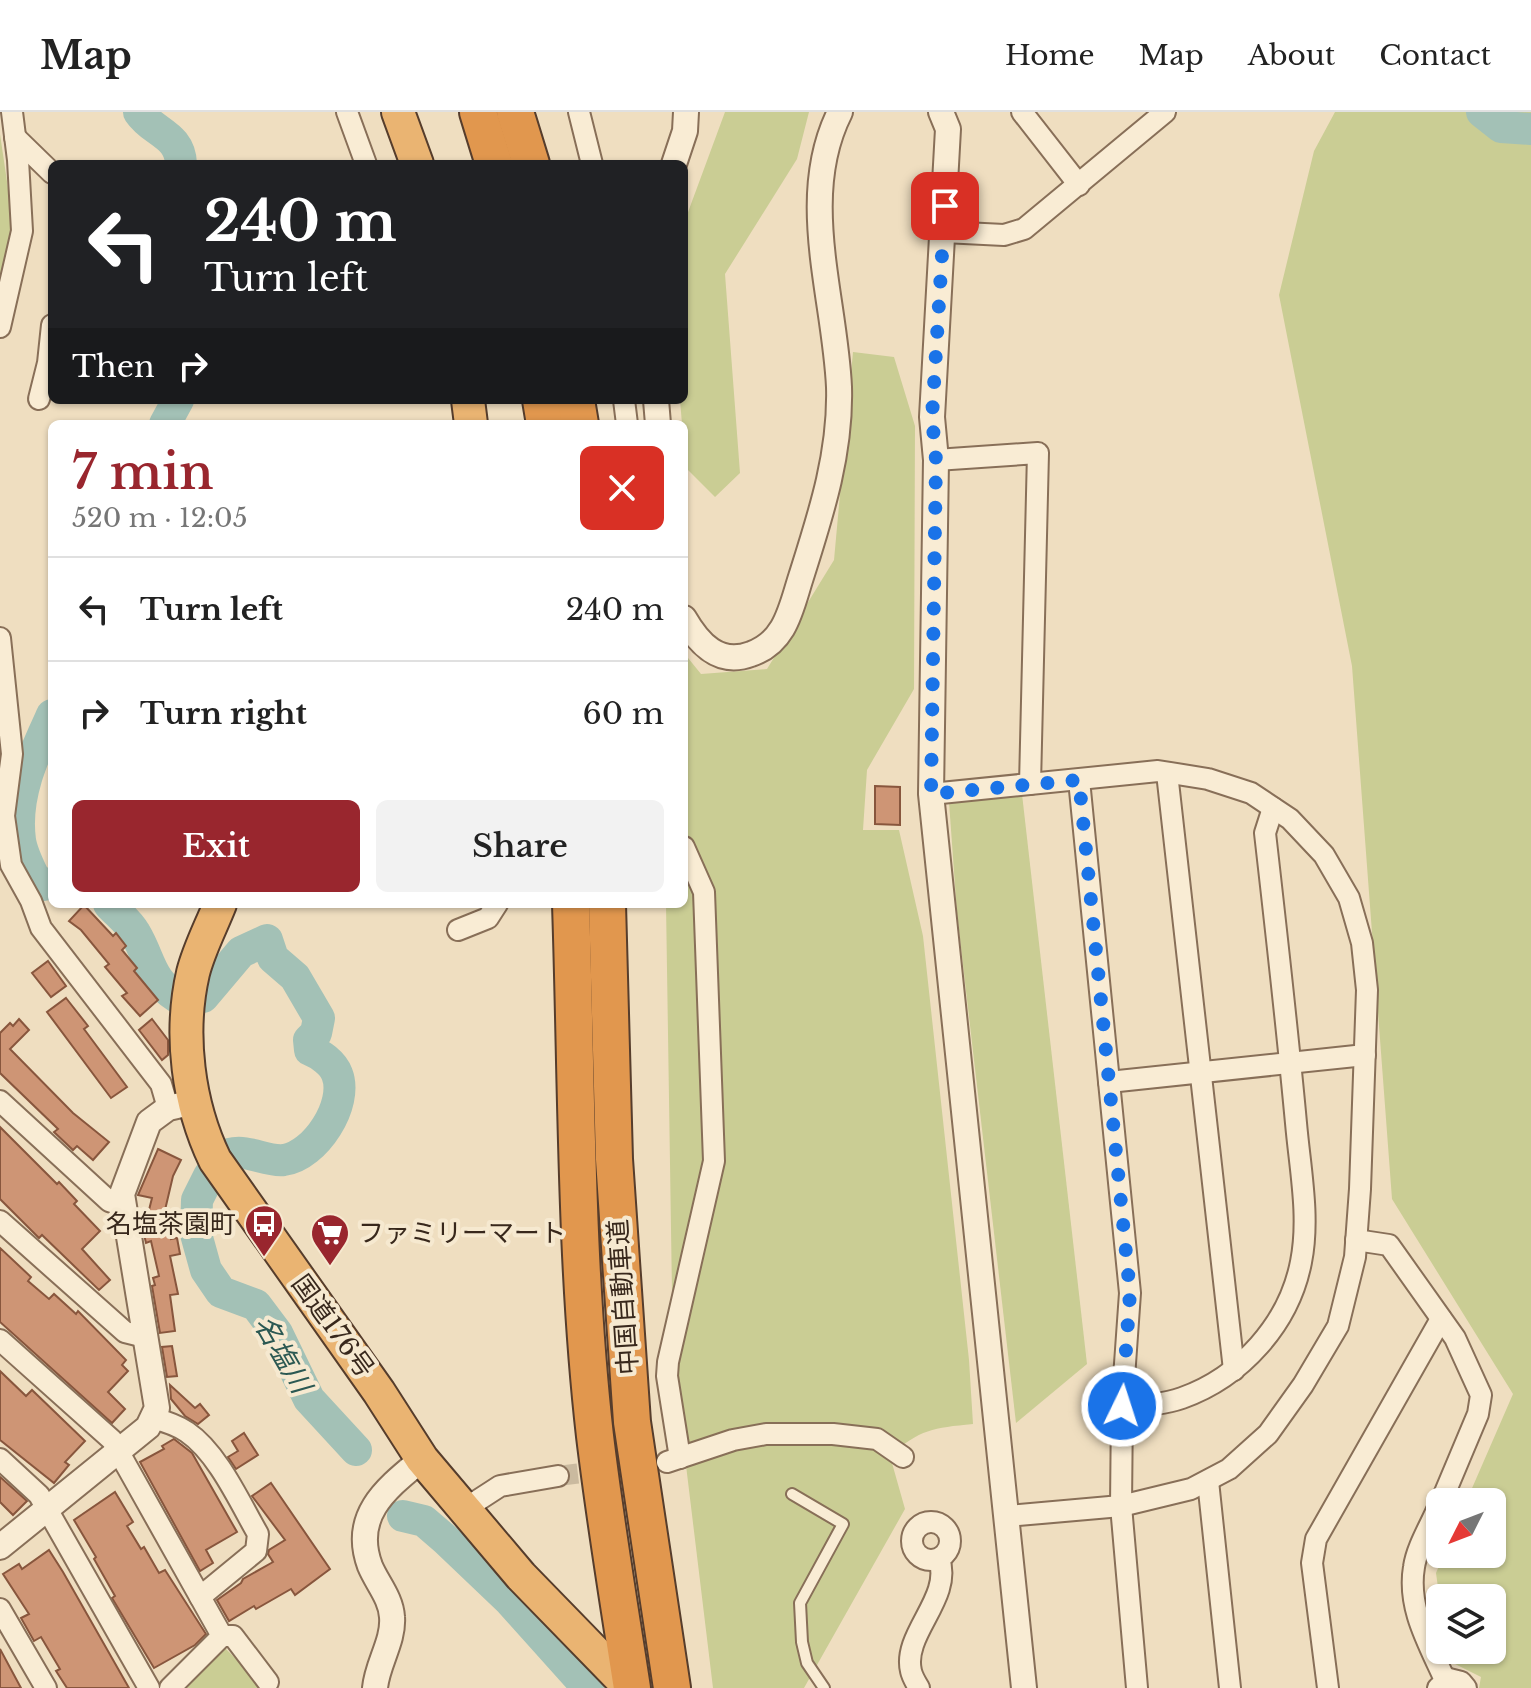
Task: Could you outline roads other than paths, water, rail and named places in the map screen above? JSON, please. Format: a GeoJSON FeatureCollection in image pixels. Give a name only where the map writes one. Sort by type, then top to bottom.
{"type":"FeatureCollection","features":[{"type":"Feature","properties":{"kind":"highway"},"geometry":{"type":"LineString","coordinates":[[398,112],[416,160]]}},
{"type":"Feature","properties":{"kind":"highway"},"geometry":{"type":"LineString","coordinates":[[478,112],[493,160]]}},
{"type":"Feature","properties":{"kind":"highway"},"geometry":{"type":"LineString","coordinates":[[515,112],[530,160]]}},
{"type":"Feature","properties":{"kind":"highway","name":"国道176号"},"geometry":{"type":"LineString","coordinates":[[218,908],[197,961],[190,994],[189,1067],[181,1105],[205,1139],[215,1160],[379,1392],[422,1459],[463,1510],[561,1619],[631,1688]]}},
{"type":"Feature","properties":{"kind":"highway","name":"中国自動車道"},"geometry":{"type":"LineString","coordinates":[[571,908],[577,1165],[585,1309],[595,1436],[631,1688]]}},
{"type":"Feature","properties":{"kind":"highway","name":"中国自動車道"},"geometry":{"type":"LineString","coordinates":[[607,908],[614,1159],[632,1422],[672,1688]]}},
{"type":"Feature","properties":{"kind":"street"},"geometry":{"type":"LineString","coordinates":[[0,327],[22,231],[12,112]]}},
{"type":"Feature","properties":{"kind":"street"},"geometry":{"type":"LineString","coordinates":[[347,112],[365,160]]}},
{"type":"Feature","properties":{"kind":"street"},"geometry":{"type":"LineString","coordinates":[[579,112],[591,160]]}},
{"type":"Feature","properties":{"kind":"street"},"geometry":{"type":"LineString","coordinates":[[675,160],[685,131],[686,112]]}},
{"type":"Feature","properties":{"kind":"street"},"geometry":{"type":"LineString","coordinates":[[688,623],[708,650],[726,657],[748,656],[768,647],[784,629],[827,495],[835,454],[839,388],[819,205],[822,162],[840,112]]}},
{"type":"Feature","properties":{"kind":"street"},"geometry":{"type":"LineString","coordinates":[[941,112],[948,129],[932,417],[936,460],[931,794],[1024,1688]]}},
{"type":"Feature","properties":{"kind":"street"},"geometry":{"type":"LineString","coordinates":[[1022,112],[1079,185]]}},
{"type":"Feature","properties":{"kind":"street"},"geometry":{"type":"LineString","coordinates":[[944,232],[1004,235],[1024,229],[1165,112]]}},
{"type":"Feature","properties":{"kind":"street"},"geometry":{"type":"LineString","coordinates":[[15,137],[48,168]]}},
{"type":"Feature","properties":{"kind":"street"},"geometry":{"type":"LineString","coordinates":[[39,399],[48,363]]}},
{"type":"Feature","properties":{"kind":"street"},"geometry":{"type":"LineString","coordinates":[[936,460],[1038,453],[1030,784]]}},
{"type":"Feature","properties":{"kind":"street"},"geometry":{"type":"LineString","coordinates":[[0,638],[12,754],[4,816],[11,865],[31,901],[41,928],[161,1084],[181,1105],[149,1122],[122,1194],[157,1408],[148,1427],[0,1547]]}},
{"type":"Feature","properties":{"kind":"street"},"geometry":{"type":"LineString","coordinates":[[931,794],[1158,771],[1208,779],[1251,793],[1290,819],[1324,855],[1349,898],[1362,943],[1367,990],[1355,1257],[1338,1326],[1303,1385],[1268,1434],[1229,1469],[1191,1489],[1121,1506],[1008,1516]]}},
{"type":"Feature","properties":{"kind":"street"},"geometry":{"type":"LineString","coordinates":[[1167,773],[1234,1370]]}},
{"type":"Feature","properties":{"kind":"street"},"geometry":{"type":"LineString","coordinates":[[1079,780],[1130,1293],[1122,1406],[1121,1506],[1137,1688]]}},
{"type":"Feature","properties":{"kind":"street"},"geometry":{"type":"LineString","coordinates":[[1122,1406],[1154,1405],[1182,1398],[1234,1370],[1259,1347],[1277,1322],[1291,1297],[1301,1263],[1305,1226],[1291,1063],[1265,833],[1273,808]]}},
{"type":"Feature","properties":{"kind":"street"},"geometry":{"type":"LineString","coordinates":[[688,856],[704,892],[714,1161],[668,1362],[674,1460],[733,1440],[766,1434],[833,1434],[877,1439],[903,1457]]}},
{"type":"Feature","properties":{"kind":"street"},"geometry":{"type":"LineString","coordinates":[[458,930],[488,918],[494,908]]}},
{"type":"Feature","properties":{"kind":"street"},"geometry":{"type":"LineString","coordinates":[[1109,1082],[1365,1055]]}},
{"type":"Feature","properties":{"kind":"street"},"geometry":{"type":"LineString","coordinates":[[0,1101],[109,1201],[124,1206]]}},
{"type":"Feature","properties":{"kind":"street"},"geometry":{"type":"LineString","coordinates":[[0,1221],[125,1332],[145,1337]]}},
{"type":"Feature","properties":{"kind":"street"},"geometry":{"type":"LineString","coordinates":[[1356,1240],[1389,1245],[1455,1338],[1481,1395],[1478,1414],[1446,1488]]}},
{"type":"Feature","properties":{"kind":"street"},"geometry":{"type":"LineString","coordinates":[[1328,1688],[1312,1563],[1316,1539],[1441,1319]]}},
{"type":"Feature","properties":{"kind":"street"},"geometry":{"type":"LineString","coordinates":[[0,1340],[112,1440],[222,1636]]}},
{"type":"Feature","properties":{"kind":"street"},"geometry":{"type":"LineString","coordinates":[[152,1418],[187,1432],[211,1456],[258,1534],[256,1551],[200,1597]]}},
{"type":"Feature","properties":{"kind":"street"},"geometry":{"type":"LineString","coordinates":[[0,1459],[39,1495],[149,1688]]}},
{"type":"Feature","properties":{"kind":"street"},"geometry":{"type":"LineString","coordinates":[[375,1688],[379,1663],[393,1627],[392,1611],[370,1565],[366,1545],[367,1526],[372,1507],[382,1492],[422,1459]]}},
{"type":"Feature","properties":{"kind":"street"},"geometry":{"type":"LineString","coordinates":[[463,1510],[500,1486],[558,1476]]}},
{"type":"Feature","properties":{"kind":"street"},"geometry":{"type":"LineString","coordinates":[[1208,1481],[1230,1688]]}},
{"type":"Feature","properties":{"kind":"street"},"geometry":{"type":"LineString","coordinates":[[1426,1536],[1414,1565],[1412,1597],[1442,1684],[1455,1679],[1466,1688]]}},
{"type":"Feature","properties":{"kind":"street"},"geometry":{"type":"LineString","coordinates":[[919,1688],[910,1669],[911,1654],[940,1587],[943,1570],[939,1559]]}},
{"type":"Feature","properties":{"kind":"street"},"geometry":{"type":"LineString","coordinates":[[0,1609],[46,1688]]}},
{"type":"Feature","properties":{"kind":"street"},"geometry":{"type":"LineString","coordinates":[[170,1688],[222,1636],[233,1636],[268,1682]]}},
{"type":"Feature","properties":{"kind":"lane"},"geometry":{"type":"LineString","coordinates":[[792,1494],[843,1524],[800,1603],[802,1642],[807,1663],[824,1688]]}},
{"type":"Feature","properties":{"kind":"waterway","name":"名塩川"},"geometry":{"type":"LineString","coordinates":[[139,112],[171,140],[180,160]]}},
{"type":"Feature","properties":{"kind":"waterway"},"geometry":{"type":"LineString","coordinates":[[1482,112],[1501,127],[1531,129]]}},
{"type":"Feature","properties":{"kind":"waterway","name":"名塩川"},"geometry":{"type":"LineString","coordinates":[[167,420],[176,404]]}},
{"type":"Feature","properties":{"kind":"waterway","name":"名塩川"},"geometry":{"type":"LineString","coordinates":[[48,724],[27,775],[19,823],[23,852],[38,886],[48,884]]}},
{"type":"Feature","properties":{"kind":"waterway","name":"名塩川"},"geometry":{"type":"LineString","coordinates":[[113,908],[132,929],[161,983],[177,997]]}},
{"type":"Feature","properties":{"kind":"waterway","name":"名塩川"},"geometry":{"type":"LineString","coordinates":[[203,997],[241,952],[267,940],[273,958],[295,977],[319,1018],[316,1033],[309,1040],[310,1050],[332,1066],[339,1086],[338,1100],[327,1127],[318,1139],[296,1156],[277,1160],[244,1153],[229,1154]]}},
{"type":"Feature","properties":{"kind":"waterway","name":"名塩川"},"geometry":{"type":"LineString","coordinates":[[209,1176],[197,1200],[196,1234],[206,1270],[221,1292],[256,1305],[277,1333],[309,1399],[356,1450]]}},
{"type":"Feature","properties":{"kind":"waterway","name":"名塩川"},"geometry":{"type":"LineString","coordinates":[[403,1516],[424,1521],[446,1540],[510,1601],[588,1688]]}},
{"type":"Feature","properties":{"kind":"tunnel"},"geometry":{"type":"LineString","coordinates":[[558,1476],[647,1465]]}},
{"type":"Feature","properties":{"kind":"place","name":"名塩茶園町"},"geometry":{"type":"Point","coordinates":[264,1258]}},
{"type":"Feature","properties":{"kind":"place","name":"ファミリーマート"},"geometry":{"type":"Point","coordinates":[330,1267]}}]}
